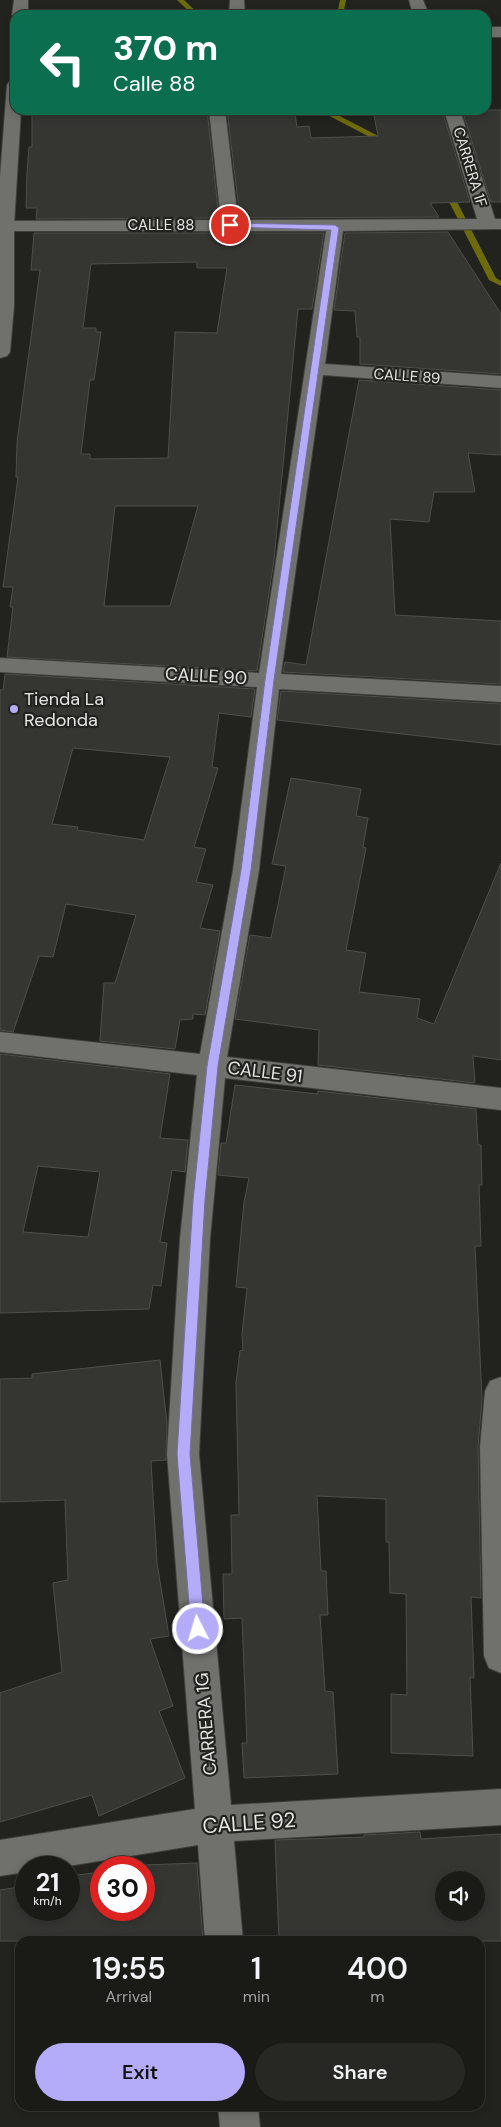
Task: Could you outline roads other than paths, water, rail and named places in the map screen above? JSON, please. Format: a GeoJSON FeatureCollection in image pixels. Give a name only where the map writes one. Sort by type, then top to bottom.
{"type":"FeatureCollection","features":[{"type":"Feature","properties":{"kind":"street"},"geometry":{"type":"LineString","coordinates":[[0,352],[5,306],[3,226],[12,115]]}},
{"type":"Feature","properties":{"kind":"street"},"geometry":{"type":"LineString","coordinates":[[218,115],[230,225]]}},
{"type":"Feature","properties":{"kind":"street","name":"CARRERA 1F"},"geometry":{"type":"LineString","coordinates":[[454,115],[488,225]]}},
{"type":"Feature","properties":{"kind":"street","name":"CALLE 88"},"geometry":{"type":"LineString","coordinates":[[3,226],[230,225],[335,228],[488,225]]}},
{"type":"Feature","properties":{"kind":"street","name":"CARRERA 1G"},"geometry":{"type":"LineString","coordinates":[[224,1936],[183,1454],[195,1239],[212,1066],[246,870],[269,680],[335,228]]}},
{"type":"Feature","properties":{"kind":"street","name":"CALLE 89"},"geometry":{"type":"LineString","coordinates":[[314,369],[501,382]]}},
{"type":"Feature","properties":{"kind":"street","name":"CALLE 90"},"geometry":{"type":"LineString","coordinates":[[0,665],[501,694]]}},
{"type":"Feature","properties":{"kind":"street","name":"CALLE 91"},"geometry":{"type":"LineString","coordinates":[[0,1042],[501,1099]]}},
{"type":"Feature","properties":{"kind":"street"},"geometry":{"type":"LineString","coordinates":[[501,1391],[496,1447],[501,1656]]}},
{"type":"Feature","properties":{"kind":"street","name":"CALLE 92"},"geometry":{"type":"LineString","coordinates":[[0,1858],[214,1824],[501,1807]]}},
{"type":"Feature","properties":{"kind":"street"},"geometry":{"type":"LineString","coordinates":[[238,2111],[240,2127]]}},
{"type":"Feature","properties":{"kind":"waterway"},"geometry":{"type":"LineString","coordinates":[[180,0],[191,10]]}},
{"type":"Feature","properties":{"kind":"waterway"},"geometry":{"type":"LineString","coordinates":[[341,10],[343,0]]}},
{"type":"Feature","properties":{"kind":"waterway"},"geometry":{"type":"LineString","coordinates":[[332,115],[388,143]]}},
{"type":"Feature","properties":{"kind":"waterway"},"geometry":{"type":"LineString","coordinates":[[446,188],[493,280],[501,284]]}},
{"type":"Feature","properties":{"kind":"place","name":"Tienda La Redonda"},"geometry":{"type":"Point","coordinates":[14,709]}}]}
